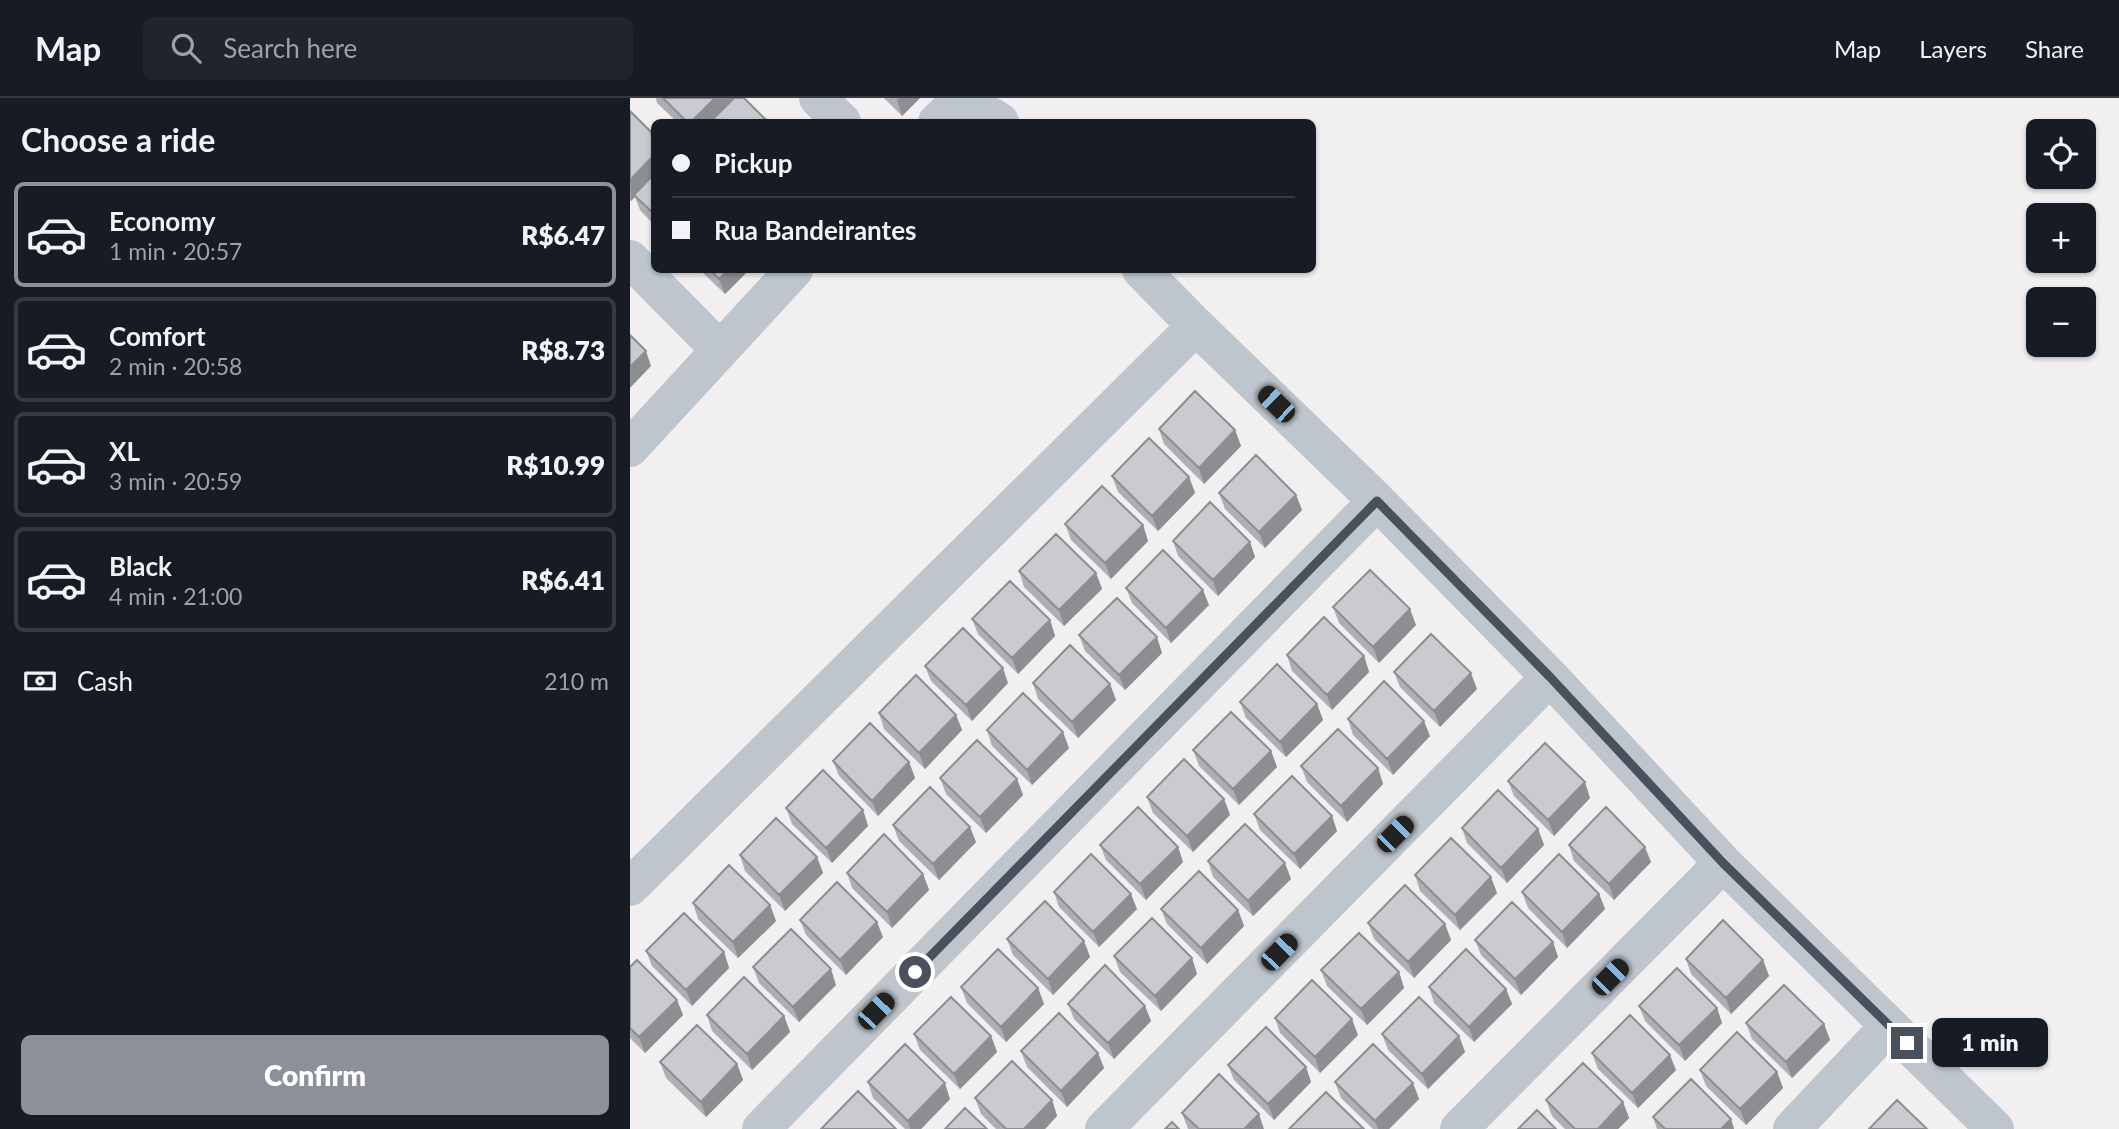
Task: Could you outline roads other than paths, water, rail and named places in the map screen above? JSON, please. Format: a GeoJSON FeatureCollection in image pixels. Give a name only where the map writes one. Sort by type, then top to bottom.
{"type":"FeatureCollection","features":[{"type":"Feature","properties":{"kind":"street"},"geometry":{"type":"LineString","coordinates":[[818,98],[839,119]]}},
{"type":"Feature","properties":{"kind":"street"},"geometry":{"type":"LineString","coordinates":[[940,119],[952,108],[972,109],[996,119]]}},
{"type":"Feature","properties":{"kind":"street"},"geometry":{"type":"LineString","coordinates":[[630,259],[720,350]]}},
{"type":"Feature","properties":{"kind":"street"},"geometry":{"type":"LineString","coordinates":[[630,447],[791,273]]}},
{"type":"Feature","properties":{"kind":"street"},"geometry":{"type":"LineString","coordinates":[[1145,273],[1377,501],[1550,677],[1723,863],[1995,1129]]}},
{"type":"Feature","properties":{"kind":"street"},"geometry":{"type":"LineString","coordinates":[[630,887],[1196,326]]}},
{"type":"Feature","properties":{"kind":"street"},"geometry":{"type":"LineString","coordinates":[[761,1129],[1377,501]]}},
{"type":"Feature","properties":{"kind":"street"},"geometry":{"type":"LineString","coordinates":[[1104,1129],[1550,677]]}},
{"type":"Feature","properties":{"kind":"street"},"geometry":{"type":"LineString","coordinates":[[1459,1129],[1723,863]]}},
{"type":"Feature","properties":{"kind":"street"},"geometry":{"type":"LineString","coordinates":[[1792,1129],[1889,1026]]}}]}
